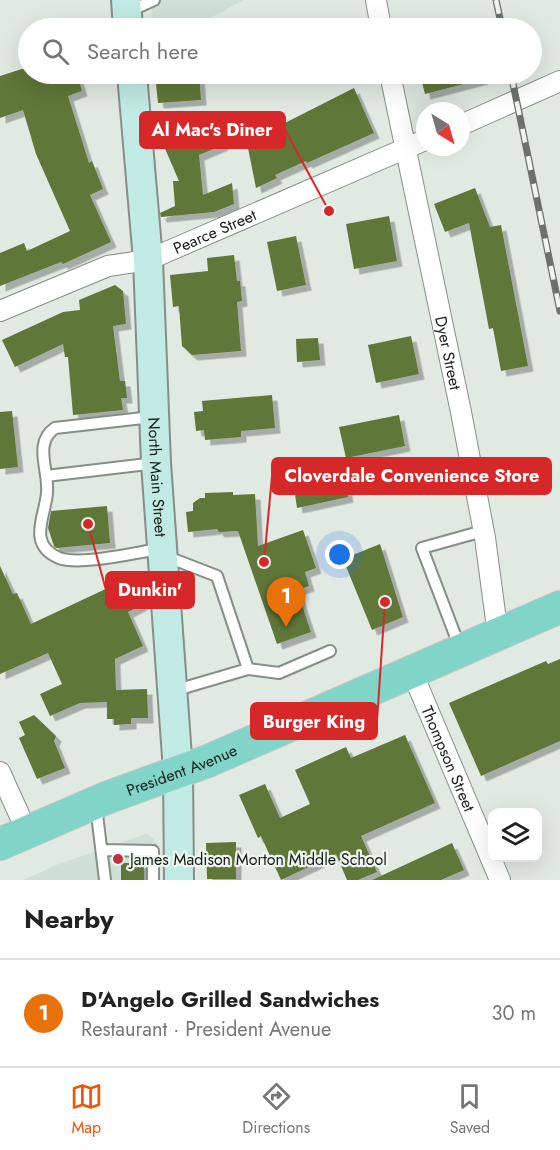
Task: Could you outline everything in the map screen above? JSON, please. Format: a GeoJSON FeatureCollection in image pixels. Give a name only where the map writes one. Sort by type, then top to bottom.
{"type":"FeatureCollection","features":[{"type":"Feature","properties":{"kind":"main road","name":"North Main Street"},"geometry":{"type":"LineString","coordinates":[[133,84],[148,260],[156,463],[178,771],[179,880]]}},
{"type":"Feature","properties":{"kind":"main road","name":"President Avenue"},"geometry":{"type":"LineString","coordinates":[[13,838],[96,803],[208,761],[560,607]]}},
{"type":"Feature","properties":{"kind":"street"},"geometry":{"type":"LineString","coordinates":[[376,0],[379,18]]}},
{"type":"Feature","properties":{"kind":"street"},"geometry":{"type":"LineString","coordinates":[[470,121],[560,81]]}},
{"type":"Feature","properties":{"kind":"street","name":"Dyer Street"},"geometry":{"type":"LineString","coordinates":[[392,84],[462,412],[498,635]]}},
{"type":"Feature","properties":{"kind":"street","name":"Pearce Street"},"geometry":{"type":"LineString","coordinates":[[0,310],[108,266],[148,260],[416,144]]}},
{"type":"Feature","properties":{"kind":"street","name":"Thompson Street"},"geometry":{"type":"LineString","coordinates":[[412,672],[500,880]]}},
{"type":"Feature","properties":{"kind":"street"},"geometry":{"type":"LineString","coordinates":[[0,772],[13,838]]}},
{"type":"Feature","properties":{"kind":"lane"},"geometry":{"type":"LineString","coordinates":[[127,14],[154,0]]}},
{"type":"Feature","properties":{"kind":"lane"},"geometry":{"type":"LineString","coordinates":[[155,416],[55,428],[48,433],[44,440],[43,450],[47,494],[40,520],[39,530],[42,541],[60,558],[75,560],[163,552],[217,576],[249,669]]}},
{"type":"Feature","properties":{"kind":"lane"},"geometry":{"type":"LineString","coordinates":[[46,476],[156,463]]}},
{"type":"Feature","properties":{"kind":"lane"},"geometry":{"type":"LineString","coordinates":[[461,651],[422,548],[483,531]]}},
{"type":"Feature","properties":{"kind":"lane"},"geometry":{"type":"LineString","coordinates":[[172,691],[249,669],[279,673],[330,651]]}},
{"type":"Feature","properties":{"kind":"lane"},"geometry":{"type":"LineString","coordinates":[[96,803],[107,880]]}},
{"type":"Feature","properties":{"kind":"lane"},"geometry":{"type":"LineString","coordinates":[[102,850],[153,851],[153,880]]}},
{"type":"Feature","properties":{"kind":"shaded area"},"geometry":{"type":"Polygon","coordinates":[[[151,0],[244,0],[210,18],[152,18],[151,0]]]}},
{"type":"Feature","properties":{"kind":"shaded area","name":"James Madison Morton Middle School"},"geometry":{"type":"Polygon","coordinates":[[[146,834],[157,844],[160,880],[23,880],[56,865],[146,834]]]}},
{"type":"Feature","properties":{"kind":"building"},"geometry":{"type":"Polygon","coordinates":[[[18,70],[18,84],[80,84],[82,91],[68,96],[89,163],[92,161],[103,189],[90,195],[111,242],[63,264],[61,262],[0,286],[0,253],[24,243],[27,251],[70,231],[36,154],[23,110],[0,118],[0,76],[18,70]]]}},
{"type":"Feature","properties":{"kind":"building"},"geometry":{"type":"Polygon","coordinates":[[[156,84],[200,84],[201,100],[158,103],[156,84]]]}},
{"type":"Feature","properties":{"kind":"building"},"geometry":{"type":"Polygon","coordinates":[[[422,84],[464,84],[425,94],[422,84]]]}},
{"type":"Feature","properties":{"kind":"building"},"geometry":{"type":"Polygon","coordinates":[[[354,88],[374,133],[275,175],[277,178],[256,188],[246,138],[268,128],[269,131],[354,88]]]}},
{"type":"Feature","properties":{"kind":"building"},"geometry":{"type":"Polygon","coordinates":[[[212,117],[223,145],[199,155],[203,195],[232,183],[234,204],[214,212],[161,217],[160,213],[175,206],[173,181],[179,181],[163,144],[167,142],[165,137],[212,117]]]}},
{"type":"Feature","properties":{"kind":"building"},"geometry":{"type":"Polygon","coordinates":[[[475,188],[490,227],[501,225],[528,366],[501,371],[493,328],[489,329],[469,223],[445,232],[434,204],[475,188]]]}},
{"type":"Feature","properties":{"kind":"building"},"geometry":{"type":"Polygon","coordinates":[[[389,216],[397,261],[354,269],[346,224],[389,216]]]}},
{"type":"Feature","properties":{"kind":"building"},"geometry":{"type":"Polygon","coordinates":[[[296,236],[306,285],[277,291],[267,242],[296,236]]]}},
{"type":"Feature","properties":{"kind":"building"},"geometry":{"type":"Polygon","coordinates":[[[234,255],[242,301],[237,302],[241,351],[192,355],[182,346],[179,306],[173,307],[170,275],[208,271],[207,258],[234,255]]]}},
{"type":"Feature","properties":{"kind":"building"},"geometry":{"type":"Polygon","coordinates":[[[115,285],[123,291],[126,324],[113,326],[120,381],[125,381],[127,398],[121,398],[123,410],[73,415],[68,357],[65,357],[63,344],[15,367],[2,340],[63,312],[80,310],[79,300],[115,285]]]}},
{"type":"Feature","properties":{"kind":"building"},"geometry":{"type":"Polygon","coordinates":[[[411,336],[419,374],[376,383],[368,345],[411,336]]]}},
{"type":"Feature","properties":{"kind":"building"},"geometry":{"type":"Polygon","coordinates":[[[318,338],[320,360],[297,362],[296,339],[318,338]]]}},
{"type":"Feature","properties":{"kind":"building"},"geometry":{"type":"Polygon","coordinates":[[[272,395],[275,428],[241,431],[241,437],[205,440],[204,430],[196,431],[194,412],[203,411],[202,401],[272,395]]]}},
{"type":"Feature","properties":{"kind":"building"},"geometry":{"type":"Polygon","coordinates":[[[12,411],[18,467],[0,469],[0,412],[12,411]]]}},
{"type":"Feature","properties":{"kind":"building"},"geometry":{"type":"Polygon","coordinates":[[[399,415],[405,446],[346,458],[339,427],[399,415]]]}},
{"type":"Feature","properties":{"kind":"building"},"geometry":{"type":"Polygon","coordinates":[[[343,466],[348,497],[297,508],[292,474],[343,466]]]}},
{"type":"Feature","properties":{"kind":"building"},"geometry":{"type":"Polygon","coordinates":[[[233,492],[233,495],[255,494],[258,546],[303,530],[316,568],[305,572],[309,586],[297,590],[311,632],[277,644],[238,531],[219,532],[217,529],[188,532],[186,512],[193,511],[193,503],[200,498],[205,498],[205,493],[233,492]]]}},
{"type":"Feature","properties":{"kind":"building"},"geometry":{"type":"Polygon","coordinates":[[[107,506],[110,543],[56,548],[54,546],[48,528],[51,511],[107,506]]]}},
{"type":"Feature","properties":{"kind":"building"},"geometry":{"type":"Polygon","coordinates":[[[380,544],[403,617],[372,630],[343,559],[380,544]]]}},
{"type":"Feature","properties":{"kind":"building"},"geometry":{"type":"Polygon","coordinates":[[[0,566],[13,594],[17,593],[31,624],[129,578],[142,605],[128,612],[143,646],[115,659],[116,690],[147,689],[148,718],[131,718],[131,724],[114,725],[114,719],[107,719],[107,702],[80,703],[50,716],[40,694],[62,684],[48,653],[0,674],[0,566]]]}},
{"type":"Feature","properties":{"kind":"building"},"geometry":{"type":"Polygon","coordinates":[[[560,659],[560,741],[481,776],[449,703],[546,661],[548,664],[560,659]]]}},
{"type":"Feature","properties":{"kind":"building"},"geometry":{"type":"Polygon","coordinates":[[[34,715],[56,736],[54,741],[65,768],[37,779],[19,738],[25,735],[19,722],[34,715]]]}},
{"type":"Feature","properties":{"kind":"building"},"geometry":{"type":"Polygon","coordinates":[[[405,735],[435,803],[361,836],[377,872],[358,880],[347,880],[336,854],[281,880],[261,836],[258,838],[239,795],[265,784],[280,818],[310,804],[295,770],[346,747],[351,758],[405,735]]]}},
{"type":"Feature","properties":{"kind":"building"},"geometry":{"type":"Polygon","coordinates":[[[236,842],[236,879],[207,879],[206,843],[236,842]]]}},
{"type":"Feature","properties":{"kind":"building"},"geometry":{"type":"Polygon","coordinates":[[[452,843],[464,870],[441,880],[372,880],[452,843]]]}},
{"type":"Feature","properties":{"kind":"building"},"geometry":{"type":"Polygon","coordinates":[[[121,863],[144,863],[144,880],[121,880],[121,863]]]}},
{"type":"Feature","properties":{"kind":"railway"},"geometry":{"type":"LineString","coordinates":[[496,0],[500,18]]}},
{"type":"Feature","properties":{"kind":"railway"},"geometry":{"type":"LineString","coordinates":[[513,84],[560,311]]}},
{"type":"Feature","properties":{"kind":"place","name":"Al Mac's Diner"},"geometry":{"type":"Point","coordinates":[329,211]}},
{"type":"Feature","properties":{"kind":"place","name":"Dunkin'"},"geometry":{"type":"Point","coordinates":[88,524]}},
{"type":"Feature","properties":{"kind":"place","name":"Cloverdale Convenience Store"},"geometry":{"type":"Point","coordinates":[264,562]}},
{"type":"Feature","properties":{"kind":"place","name":"Burger King"},"geometry":{"type":"Point","coordinates":[385,602]}},
{"type":"Feature","properties":{"kind":"place","name":"D'Angelo Grilled Sandwiches"},"geometry":{"type":"Point","coordinates":[286,627]}},
{"type":"Feature","properties":{"kind":"place","name":"James Madison Morton Middle School"},"geometry":{"type":"Point","coordinates":[118,859]}}]}
